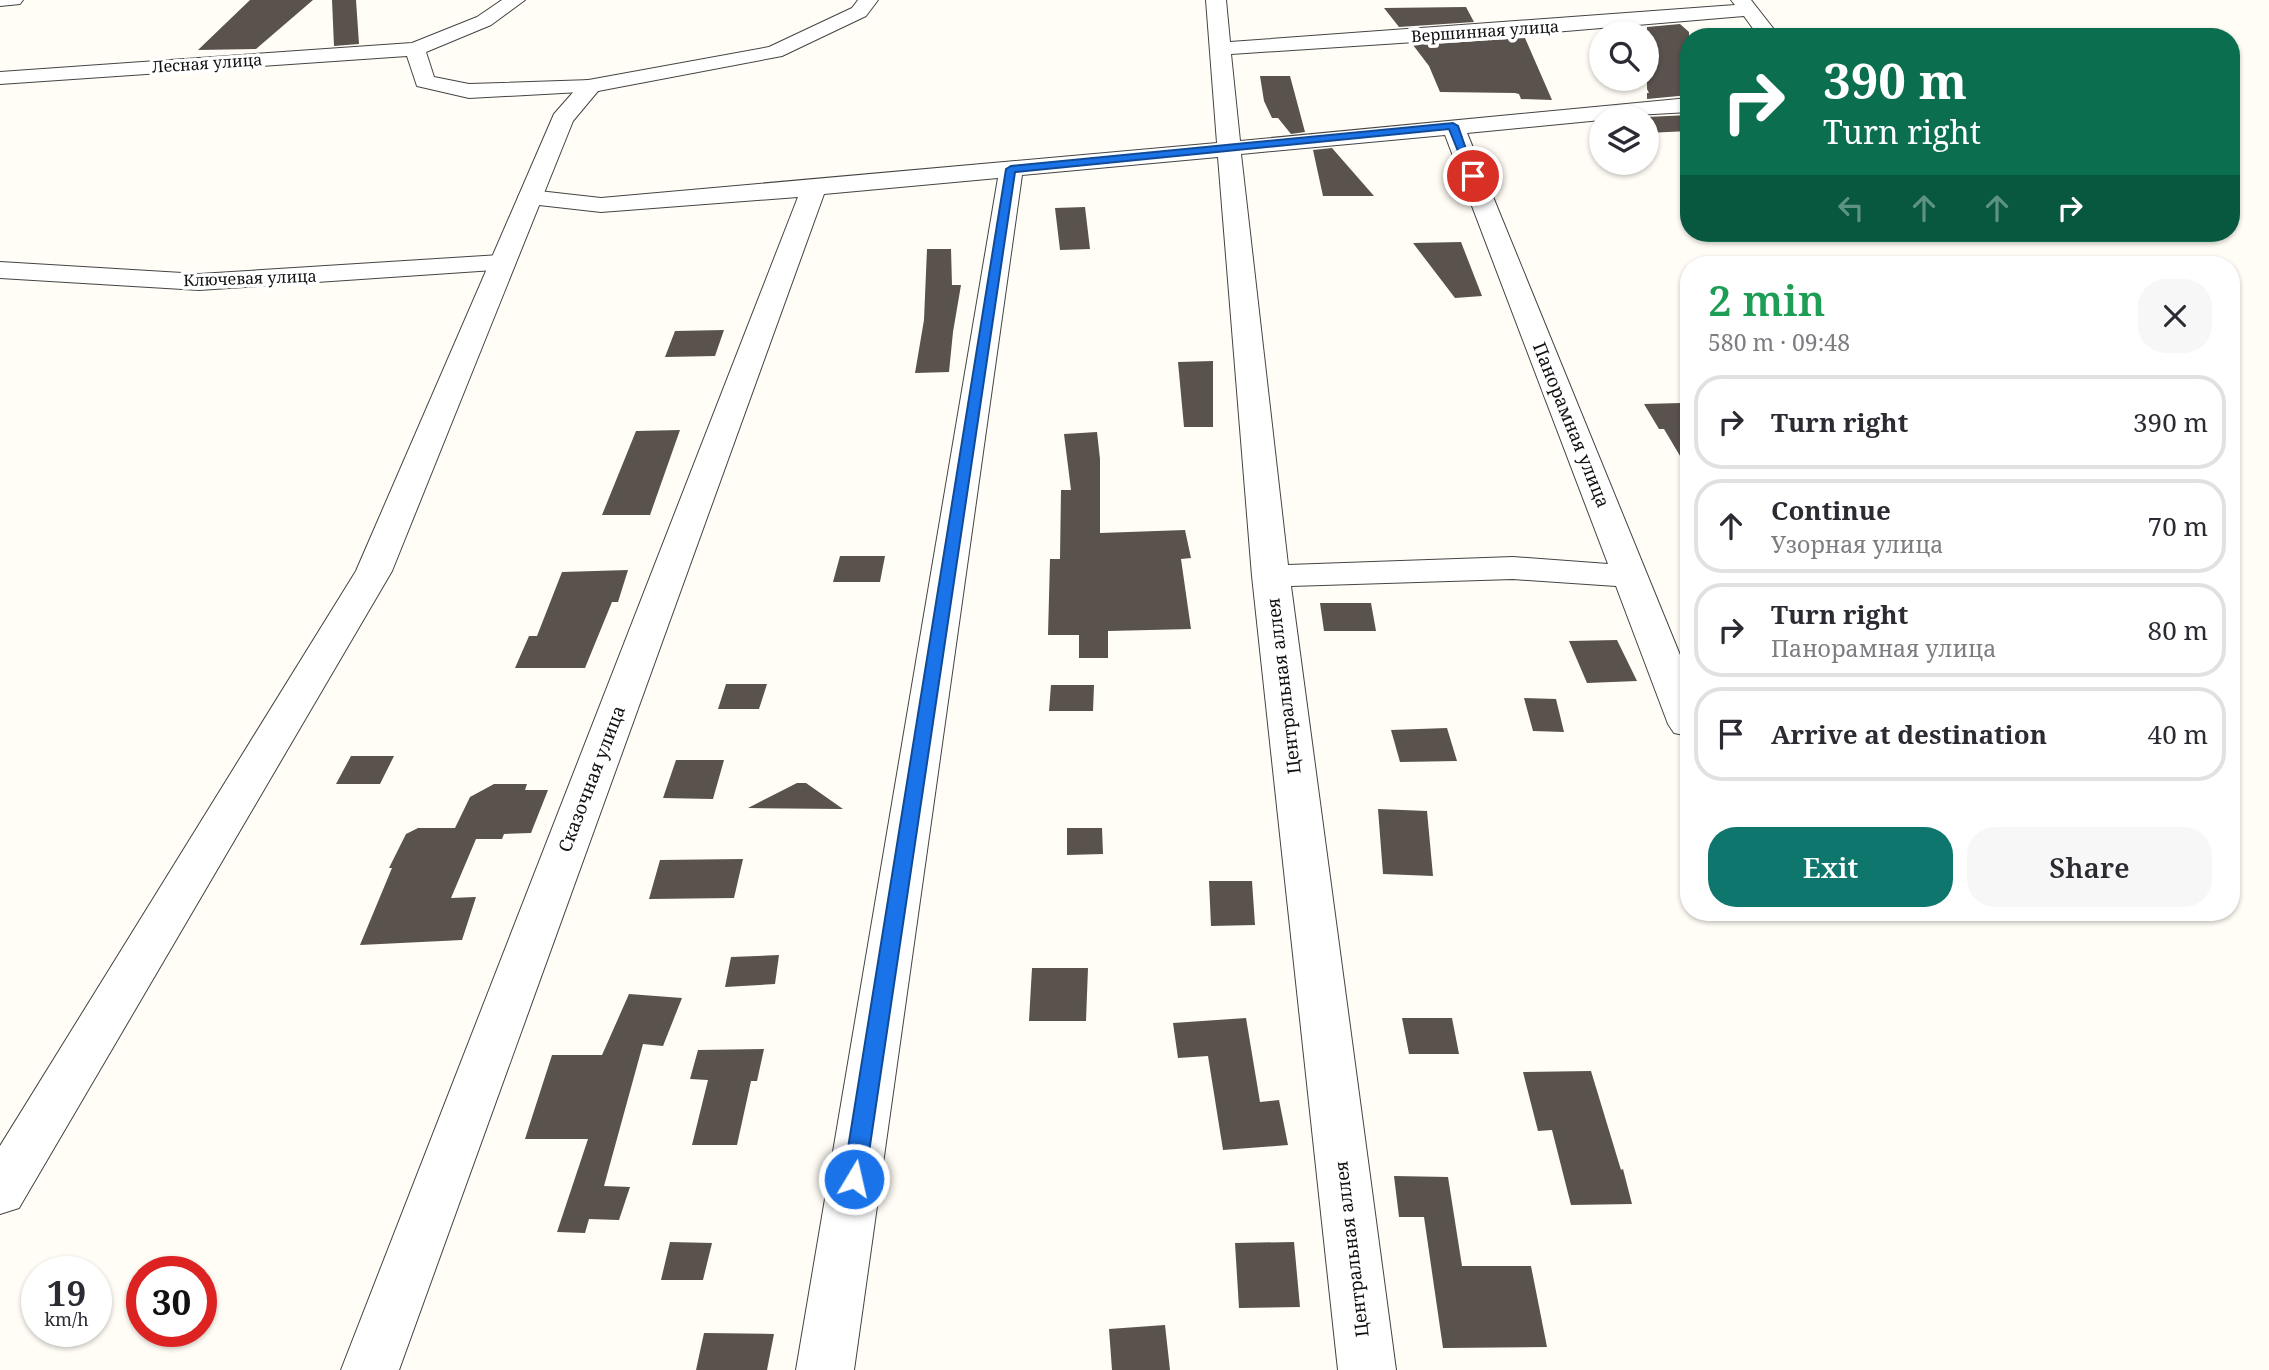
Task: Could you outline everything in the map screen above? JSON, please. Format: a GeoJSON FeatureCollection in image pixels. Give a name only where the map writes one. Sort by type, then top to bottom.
{"type":"FeatureCollection","features":[{"type":"Feature","properties":{"kind":"street"},"geometry":{"type":"LineString","coordinates":[[0,0],[13,0]]}},
{"type":"Feature","properties":{"kind":"street","name":"Лесная улица"},"geometry":{"type":"LineString","coordinates":[[0,78],[415,49],[484,21],[514,0]]}},
{"type":"Feature","properties":{"kind":"street"},"geometry":{"type":"LineString","coordinates":[[415,49],[425,81],[468,91],[591,86],[775,52],[859,12],[868,0]]}},
{"type":"Feature","properties":{"kind":"street","name":"Центральная аллея"},"geometry":{"type":"LineString","coordinates":[[1216,0],[1227,149],[1270,576],[1367,1370]]}},
{"type":"Feature","properties":{"kind":"street"},"geometry":{"type":"LineString","coordinates":[[1745,5],[1763,28]]}},
{"type":"Feature","properties":{"kind":"street","name":"Вершинная улица"},"geometry":{"type":"LineString","coordinates":[[1220,49],[1507,30],[1745,5]]}},
{"type":"Feature","properties":{"kind":"street"},"geometry":{"type":"LineString","coordinates":[[0,1192],[374,571],[562,119],[591,86]]}},
{"type":"Feature","properties":{"kind":"street"},"geometry":{"type":"LineString","coordinates":[[530,197],[601,205],[814,188],[1680,106]]}},
{"type":"Feature","properties":{"kind":"street","name":"Панорамная улица"},"geometry":{"type":"LineString","coordinates":[[1453,126],[1680,703]]}},
{"type":"Feature","properties":{"kind":"street"},"geometry":{"type":"LineString","coordinates":[[825,1370],[1011,169]]}},
{"type":"Feature","properties":{"kind":"street","name":"Сказочная улица"},"geometry":{"type":"LineString","coordinates":[[370,1370],[814,188]]}},
{"type":"Feature","properties":{"kind":"street","name":"Ключевая улица"},"geometry":{"type":"LineString","coordinates":[[0,270],[198,282],[500,263]]}},
{"type":"Feature","properties":{"kind":"street"},"geometry":{"type":"LineString","coordinates":[[1270,576],[1513,568],[1631,576]]}},
{"type":"Feature","properties":{"kind":"building"},"geometry":{"type":"Polygon","coordinates":[[[250,0],[313,0],[256,49],[198,50],[250,0]]]}},
{"type":"Feature","properties":{"kind":"building"},"geometry":{"type":"Polygon","coordinates":[[[332,0],[356,0],[359,44],[334,46],[332,0]]]}},
{"type":"Feature","properties":{"kind":"building"},"geometry":{"type":"Polygon","coordinates":[[[1466,7],[1474,22],[1399,27],[1384,8],[1466,7]]]}},
{"type":"Feature","properties":{"kind":"building"},"geometry":{"type":"Polygon","coordinates":[[[1680,24],[1684,28],[1680,28],[1680,96],[1647,99],[1648,91],[1659,91],[1659,26],[1680,24]]]}},
{"type":"Feature","properties":{"kind":"building"},"geometry":{"type":"Polygon","coordinates":[[[1525,38],[1552,100],[1521,99],[1519,94],[1515,93],[1440,92],[1429,66],[1413,45],[1525,38]]]}},
{"type":"Feature","properties":{"kind":"building"},"geometry":{"type":"Polygon","coordinates":[[[1260,76],[1290,76],[1305,132],[1291,134],[1278,118],[1272,118],[1264,101],[1260,76]]]}},
{"type":"Feature","properties":{"kind":"building"},"geometry":{"type":"Polygon","coordinates":[[[1680,115],[1680,131],[1659,132],[1659,116],[1680,115]]]}},
{"type":"Feature","properties":{"kind":"building"},"geometry":{"type":"Polygon","coordinates":[[[1332,148],[1374,196],[1323,196],[1313,150],[1332,148]]]}},
{"type":"Feature","properties":{"kind":"building"},"geometry":{"type":"Polygon","coordinates":[[[1085,207],[1090,249],[1060,250],[1055,208],[1085,207]]]}},
{"type":"Feature","properties":{"kind":"building"},"geometry":{"type":"Polygon","coordinates":[[[1461,242],[1482,296],[1455,298],[1413,243],[1461,242]]]}},
{"type":"Feature","properties":{"kind":"building"},"geometry":{"type":"Polygon","coordinates":[[[927,249],[951,249],[952,285],[961,285],[949,372],[915,373],[924,320],[927,249]]]}},
{"type":"Feature","properties":{"kind":"building"},"geometry":{"type":"Polygon","coordinates":[[[724,330],[715,356],[665,357],[675,331],[724,330]]]}},
{"type":"Feature","properties":{"kind":"building"},"geometry":{"type":"Polygon","coordinates":[[[1213,361],[1213,427],[1184,427],[1178,362],[1213,361]]]}},
{"type":"Feature","properties":{"kind":"building"},"geometry":{"type":"Polygon","coordinates":[[[1680,403],[1680,456],[1664,429],[1659,429],[1644,404],[1680,403]]]}},
{"type":"Feature","properties":{"kind":"building"},"geometry":{"type":"Polygon","coordinates":[[[680,430],[650,515],[602,515],[636,431],[680,430]]]}},
{"type":"Feature","properties":{"kind":"building"},"geometry":{"type":"Polygon","coordinates":[[[1097,432],[1100,459],[1100,533],[1185,530],[1191,558],[1181,559],[1191,629],[1108,631],[1108,658],[1079,658],[1079,635],[1048,635],[1050,559],[1060,559],[1061,490],[1071,490],[1064,434],[1097,432]]]}},
{"type":"Feature","properties":{"kind":"building"},"geometry":{"type":"Polygon","coordinates":[[[840,556],[885,556],[880,582],[833,582],[840,556]]]}},
{"type":"Feature","properties":{"kind":"building"},"geometry":{"type":"Polygon","coordinates":[[[628,570],[618,602],[612,602],[585,668],[515,668],[529,636],[537,636],[562,572],[628,570]]]}},
{"type":"Feature","properties":{"kind":"building"},"geometry":{"type":"Polygon","coordinates":[[[1320,603],[1371,603],[1376,631],[1324,631],[1320,603]]]}},
{"type":"Feature","properties":{"kind":"building"},"geometry":{"type":"Polygon","coordinates":[[[1617,640],[1637,681],[1587,683],[1569,641],[1617,640]]]}},
{"type":"Feature","properties":{"kind":"building"},"geometry":{"type":"Polygon","coordinates":[[[726,684],[767,684],[759,709],[718,709],[726,684]]]}},
{"type":"Feature","properties":{"kind":"building"},"geometry":{"type":"Polygon","coordinates":[[[1051,685],[1094,685],[1093,711],[1049,711],[1051,685]]]}},
{"type":"Feature","properties":{"kind":"building"},"geometry":{"type":"Polygon","coordinates":[[[1524,698],[1556,699],[1564,732],[1533,731],[1524,698]]]}},
{"type":"Feature","properties":{"kind":"building"},"geometry":{"type":"Polygon","coordinates":[[[1447,728],[1457,761],[1400,762],[1391,730],[1447,728]]]}},
{"type":"Feature","properties":{"kind":"building"},"geometry":{"type":"Polygon","coordinates":[[[351,756],[394,756],[380,784],[336,784],[351,756]]]}},
{"type":"Feature","properties":{"kind":"building"},"geometry":{"type":"Polygon","coordinates":[[[676,760],[724,760],[713,799],[663,798],[676,760]]]}},
{"type":"Feature","properties":{"kind":"building"},"geometry":{"type":"Polygon","coordinates":[[[797,783],[806,783],[843,809],[748,808],[797,783]]]}},
{"type":"Feature","properties":{"kind":"building"},"geometry":{"type":"Polygon","coordinates":[[[494,784],[527,784],[525,790],[548,790],[531,833],[504,834],[502,839],[476,839],[451,898],[476,897],[462,940],[360,945],[392,868],[389,868],[406,834],[418,828],[455,828],[470,797],[494,784]]]}},
{"type":"Feature","properties":{"kind":"building"},"geometry":{"type":"Polygon","coordinates":[[[1378,809],[1427,811],[1433,876],[1383,874],[1378,809]]]}},
{"type":"Feature","properties":{"kind":"building"},"geometry":{"type":"Polygon","coordinates":[[[1067,828],[1102,828],[1103,854],[1067,855],[1067,828]]]}},
{"type":"Feature","properties":{"kind":"building"},"geometry":{"type":"Polygon","coordinates":[[[743,859],[734,898],[649,899],[660,860],[743,859]]]}},
{"type":"Feature","properties":{"kind":"building"},"geometry":{"type":"Polygon","coordinates":[[[1209,881],[1252,881],[1255,925],[1211,926],[1209,881]]]}},
{"type":"Feature","properties":{"kind":"building"},"geometry":{"type":"Polygon","coordinates":[[[779,955],[775,984],[725,987],[731,957],[779,955]]]}},
{"type":"Feature","properties":{"kind":"building"},"geometry":{"type":"Polygon","coordinates":[[[1032,968],[1088,968],[1086,1021],[1029,1021],[1032,968]]]}},
{"type":"Feature","properties":{"kind":"building"},"geometry":{"type":"Polygon","coordinates":[[[629,994],[682,998],[663,1046],[643,1044],[604,1186],[630,1187],[619,1220],[589,1219],[585,1233],[557,1232],[588,1139],[525,1139],[552,1055],[602,1055],[629,994]]]}},
{"type":"Feature","properties":{"kind":"building"},"geometry":{"type":"Polygon","coordinates":[[[1246,1018],[1260,1102],[1279,1100],[1288,1145],[1223,1150],[1208,1056],[1178,1058],[1173,1023],[1246,1018]]]}},
{"type":"Feature","properties":{"kind":"building"},"geometry":{"type":"Polygon","coordinates":[[[1402,1018],[1452,1018],[1459,1054],[1409,1054],[1402,1018]]]}},
{"type":"Feature","properties":{"kind":"building"},"geometry":{"type":"Polygon","coordinates":[[[764,1049],[757,1081],[751,1081],[737,1145],[692,1145],[708,1080],[690,1079],[698,1050],[764,1049]]]}},
{"type":"Feature","properties":{"kind":"building"},"geometry":{"type":"Polygon","coordinates":[[[1591,1071],[1632,1204],[1571,1205],[1552,1130],[1538,1131],[1523,1072],[1591,1071]]]}},
{"type":"Feature","properties":{"kind":"building"},"geometry":{"type":"Polygon","coordinates":[[[1394,1176],[1448,1177],[1462,1266],[1531,1266],[1547,1347],[1443,1348],[1424,1217],[1399,1217],[1394,1176]]]}},
{"type":"Feature","properties":{"kind":"building"},"geometry":{"type":"Polygon","coordinates":[[[670,1242],[712,1243],[703,1280],[661,1280],[670,1242]]]}},
{"type":"Feature","properties":{"kind":"building"},"geometry":{"type":"Polygon","coordinates":[[[1294,1242],[1300,1307],[1239,1308],[1235,1243],[1294,1242]]]}},
{"type":"Feature","properties":{"kind":"building"},"geometry":{"type":"Polygon","coordinates":[[[1165,1325],[1170,1370],[1112,1370],[1109,1329],[1165,1325]]]}},
{"type":"Feature","properties":{"kind":"building"},"geometry":{"type":"Polygon","coordinates":[[[704,1333],[774,1334],[767,1370],[696,1370],[704,1333]]]}},
{"type":"Feature","properties":{"kind":"route"},"geometry":{"type":"LineString","coordinates":[[854,1179],[1011,169],[1453,126],[1473,176]]}}]}
